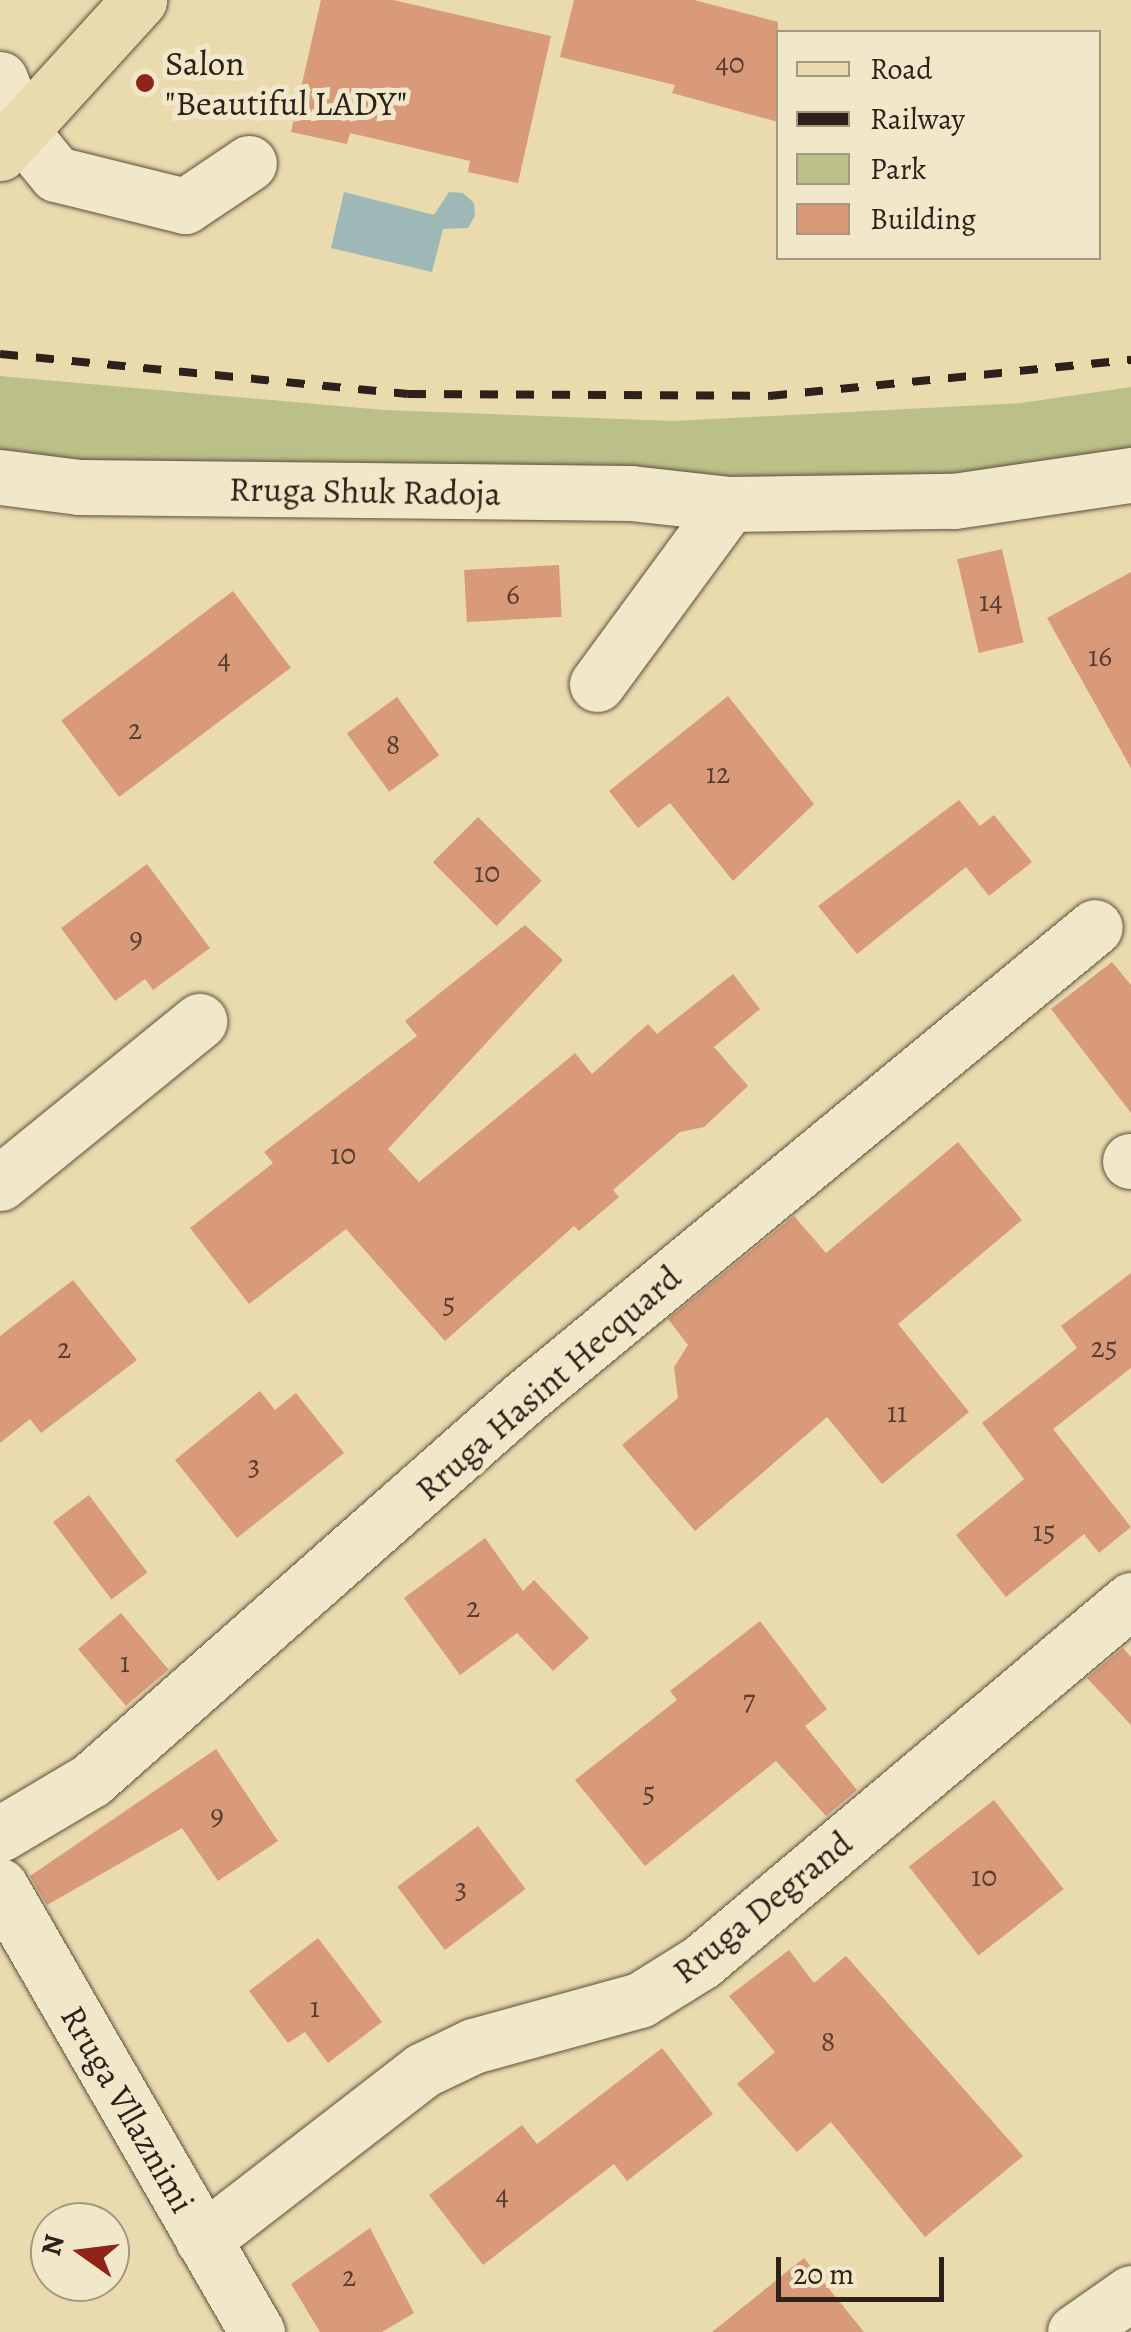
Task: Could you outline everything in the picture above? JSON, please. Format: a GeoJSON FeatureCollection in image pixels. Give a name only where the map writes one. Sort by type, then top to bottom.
{"type":"FeatureCollection","features":[{"type":"Feature","properties":{"kind":"main road"},"geometry":{"type":"LineString","coordinates":[[10,142],[139,0]]}},
{"type":"Feature","properties":{"kind":"street"},"geometry":{"type":"LineString","coordinates":[[0,79],[10,142],[56,174],[184,206],[249,163]]}},
{"type":"Feature","properties":{"kind":"street","name":"Rruga Shuk Radoja"},"geometry":{"type":"LineString","coordinates":[[0,477],[79,487],[631,493],[729,504],[954,501],[1131,475]]}},
{"type":"Feature","properties":{"kind":"street"},"geometry":{"type":"LineString","coordinates":[[597,684],[729,504]]}},
{"type":"Feature","properties":{"kind":"street","name":"Rruga Hasint Hecquard"},"geometry":{"type":"LineString","coordinates":[[0,1834],[90,1780],[526,1396],[1095,927]]}},
{"type":"Feature","properties":{"kind":"street"},"geometry":{"type":"LineString","coordinates":[[0,1183],[199,1022]]}},
{"type":"Feature","properties":{"kind":"street","name":"Rruga Degrand"},"geometry":{"type":"LineString","coordinates":[[204,2240],[423,2070],[474,2046],[640,2000],[700,1962],[1131,1600]]}},
{"type":"Feature","properties":{"kind":"street","name":"Rruga Vllaznimi"},"geometry":{"type":"LineString","coordinates":[[0,1886],[257,2332]]}},
{"type":"Feature","properties":{"kind":"street"},"geometry":{"type":"LineString","coordinates":[[1075,2332],[1131,2294]]}},
{"type":"Feature","properties":{"kind":"green space"},"geometry":{"type":"Polygon","coordinates":[[[0,376],[384,410],[674,421],[1021,403],[1131,387],[1131,451],[917,482],[0,462],[0,376]]]}},
{"type":"Feature","properties":{"kind":"water"},"geometry":{"type":"Polygon","coordinates":[[[344,192],[434,215],[449,192],[463,193],[474,203],[475,216],[468,228],[443,229],[432,272],[331,248],[344,192]]]}},
{"type":"Feature","properties":{"kind":"building"},"geometry":{"type":"Polygon","coordinates":[[[321,0],[393,0],[551,36],[518,183],[468,172],[470,161],[350,133],[347,144],[291,132],[321,0]]]}},
{"type":"Feature","properties":{"kind":"building"},"geometry":{"type":"Polygon","coordinates":[[[574,0],[694,0],[778,22],[776,121],[672,93],[675,85],[560,57],[574,0]]]}},
{"type":"Feature","properties":{"kind":"building"},"geometry":{"type":"Polygon","coordinates":[[[1002,549],[1024,643],[979,653],[957,559],[1002,549]]]}},
{"type":"Feature","properties":{"kind":"building"},"geometry":{"type":"Polygon","coordinates":[[[559,565],[562,617],[467,622],[464,570],[559,565]]]}},
{"type":"Feature","properties":{"kind":"building"},"geometry":{"type":"Polygon","coordinates":[[[1131,572],[1131,768],[1047,618],[1131,572]]]}},
{"type":"Feature","properties":{"kind":"building"},"geometry":{"type":"Polygon","coordinates":[[[233,591],[291,668],[119,797],[61,720],[233,591]]]}},
{"type":"Feature","properties":{"kind":"building"},"geometry":{"type":"Polygon","coordinates":[[[728,696],[814,804],[733,881],[670,803],[638,828],[609,791],[728,696]]]}},
{"type":"Feature","properties":{"kind":"building"},"geometry":{"type":"Polygon","coordinates":[[[397,697],[439,755],[389,792],[347,733],[397,697]]]}},
{"type":"Feature","properties":{"kind":"building"},"geometry":{"type":"Polygon","coordinates":[[[959,800],[980,826],[994,815],[1032,862],[989,896],[966,867],[857,954],[818,906],[959,800]]]}},
{"type":"Feature","properties":{"kind":"building"},"geometry":{"type":"Polygon","coordinates":[[[478,817],[542,881],[496,926],[433,862],[478,817]]]}},
{"type":"Feature","properties":{"kind":"building"},"geometry":{"type":"Polygon","coordinates":[[[147,864],[210,948],[153,990],[145,979],[115,1001],[61,928],[147,864]]]}},
{"type":"Feature","properties":{"kind":"building"},"geometry":{"type":"Polygon","coordinates":[[[525,925],[563,960],[388,1149],[419,1182],[575,1053],[592,1074],[648,1024],[657,1034],[733,974],[760,1009],[714,1047],[748,1086],[704,1127],[680,1132],[613,1190],[619,1197],[579,1231],[574,1226],[445,1341],[346,1229],[249,1304],[190,1228],[273,1163],[264,1152],[417,1036],[405,1021],[525,925]]]}},
{"type":"Feature","properties":{"kind":"building"},"geometry":{"type":"Polygon","coordinates":[[[1112,962],[1131,985],[1131,1113],[1051,1009],[1112,962]]]}},
{"type":"Feature","properties":{"kind":"building"},"geometry":{"type":"Polygon","coordinates":[[[958,1142],[1022,1220],[898,1324],[969,1412],[882,1484],[827,1417],[695,1531],[622,1445],[678,1398],[674,1367],[688,1345],[668,1319],[794,1216],[826,1253],[958,1142]]]}},
{"type":"Feature","properties":{"kind":"building"},"geometry":{"type":"Polygon","coordinates":[[[1131,1273],[1131,1368],[1053,1429],[1131,1527],[1099,1553],[1084,1534],[1006,1597],[956,1535],[1024,1479],[982,1423],[1077,1348],[1061,1326],[1131,1273]]]}},
{"type":"Feature","properties":{"kind":"building"},"geometry":{"type":"Polygon","coordinates":[[[73,1280],[137,1360],[41,1433],[30,1419],[0,1443],[0,1336],[73,1280]]]}},
{"type":"Feature","properties":{"kind":"building"},"geometry":{"type":"Polygon","coordinates":[[[260,1391],[275,1410],[296,1393],[344,1453],[237,1538],[175,1460],[260,1391]]]}},
{"type":"Feature","properties":{"kind":"building"},"geometry":{"type":"Polygon","coordinates":[[[89,1495],[147,1572],[111,1600],[53,1522],[89,1495]]]}},
{"type":"Feature","properties":{"kind":"building"},"geometry":{"type":"Polygon","coordinates":[[[485,1538],[523,1591],[534,1580],[589,1638],[553,1671],[517,1633],[460,1675],[404,1598],[485,1538]]]}},
{"type":"Feature","properties":{"kind":"building"},"geometry":{"type":"Polygon","coordinates":[[[121,1613],[169,1670],[126,1706],[78,1649],[121,1613]]]}},
{"type":"Feature","properties":{"kind":"building"},"geometry":{"type":"Polygon","coordinates":[[[760,1621],[827,1709],[805,1726],[857,1790],[826,1816],[776,1761],[645,1866],[575,1780],[677,1700],[670,1691],[760,1621]]]}},
{"type":"Feature","properties":{"kind":"building"},"geometry":{"type":"Polygon","coordinates":[[[1123,1648],[1131,1657],[1131,1725],[1087,1678],[1123,1648]]]}},
{"type":"Feature","properties":{"kind":"building"},"geometry":{"type":"Polygon","coordinates":[[[216,1749],[278,1841],[218,1881],[182,1828],[47,1905],[30,1876],[216,1749]]]}},
{"type":"Feature","properties":{"kind":"building"},"geometry":{"type":"Polygon","coordinates":[[[994,1800],[1064,1889],[978,1956],[909,1866],[994,1800]]]}},
{"type":"Feature","properties":{"kind":"building"},"geometry":{"type":"Polygon","coordinates":[[[478,1826],[526,1889],[445,1950],[397,1887],[478,1826]]]}},
{"type":"Feature","properties":{"kind":"building"},"geometry":{"type":"Polygon","coordinates":[[[318,1938],[382,2022],[328,2063],[305,2032],[288,2043],[249,1991],[318,1938]]]}},
{"type":"Feature","properties":{"kind":"building"},"geometry":{"type":"Polygon","coordinates":[[[789,1950],[814,1983],[846,1956],[1023,2156],[925,2237],[831,2122],[797,2152],[737,2084],[775,2052],[729,1996],[789,1950]]]}},
{"type":"Feature","properties":{"kind":"building"},"geometry":{"type":"Polygon","coordinates":[[[662,2048],[713,2114],[627,2181],[614,2164],[483,2265],[429,2195],[522,2125],[537,2144],[662,2048]]]}},
{"type":"Feature","properties":{"kind":"building"},"geometry":{"type":"Polygon","coordinates":[[[370,2228],[414,2313],[382,2332],[320,2332],[291,2284],[370,2228]]]}},
{"type":"Feature","properties":{"kind":"building"},"geometry":{"type":"Polygon","coordinates":[[[804,2258],[864,2332],[712,2332],[804,2258]]]}},
{"type":"Feature","properties":{"kind":"railway"},"geometry":{"type":"LineString","coordinates":[[0,354],[408,394],[769,396],[1131,360]]}},
{"type":"Feature","properties":{"kind":"place","name":"Salon \"Beautiful LADY\""},"geometry":{"type":"Point","coordinates":[145,83]}}]}
